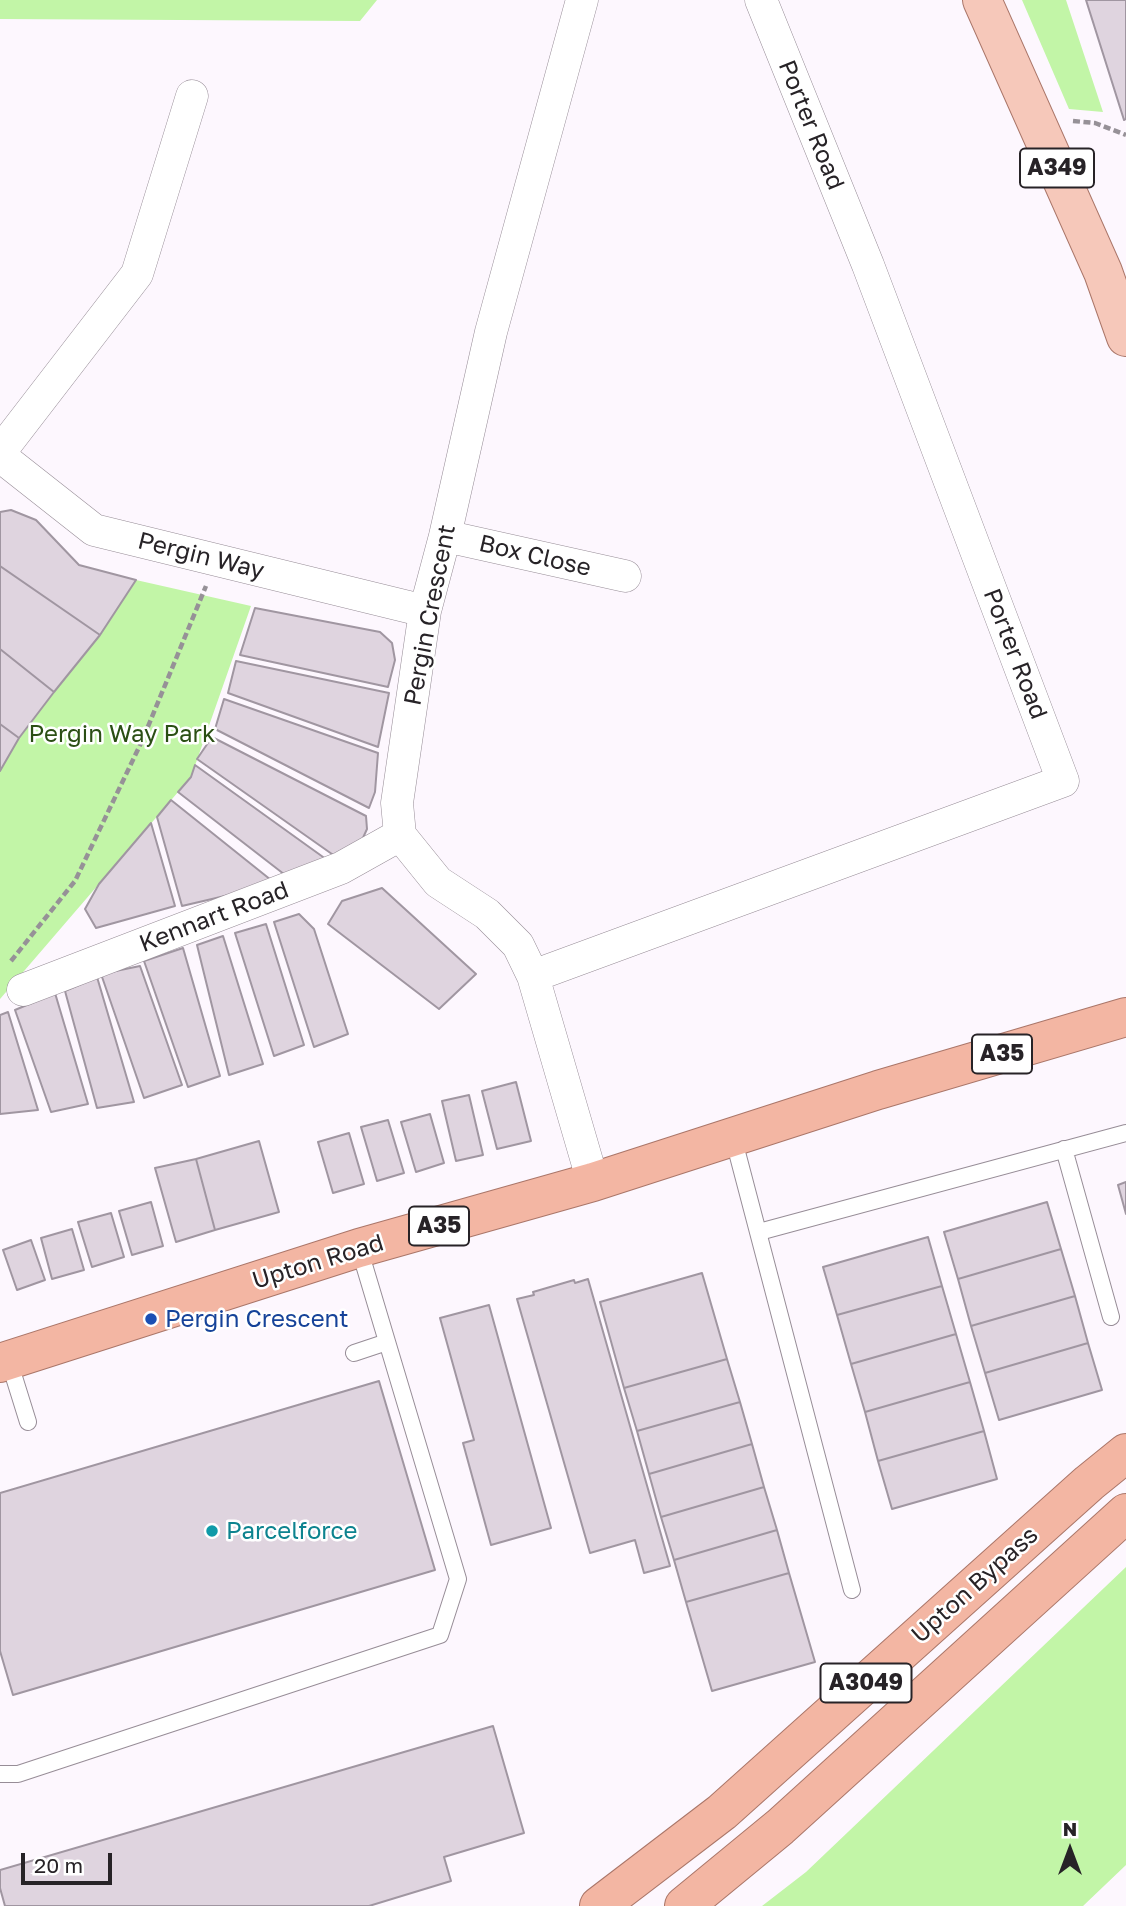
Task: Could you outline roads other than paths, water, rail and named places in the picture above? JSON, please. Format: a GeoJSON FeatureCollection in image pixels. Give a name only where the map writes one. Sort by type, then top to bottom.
{"type":"FeatureCollection","features":[{"type":"Feature","properties":{"kind":"highway","name":"Upton Road"},"geometry":{"type":"LineString","coordinates":[[5,1362],[359,1248],[593,1182],[878,1090],[1126,1017]]}},
{"type":"Feature","properties":{"kind":"highway","name":"Upton Bypass"},"geometry":{"type":"LineString","coordinates":[[599,1906],[722,1812],[1126,1453]]}},
{"type":"Feature","properties":{"kind":"highway","name":"Upton Bypass"},"geometry":{"type":"LineString","coordinates":[[684,1906],[780,1827],[1126,1513]]}},
{"type":"Feature","properties":{"kind":"main road","name":"A349"},"geometry":{"type":"LineString","coordinates":[[982,0],[1102,272],[1126,337]]}},
{"type":"Feature","properties":{"kind":"street","name":"Pergin Crescent"},"geometry":{"type":"LineString","coordinates":[[400,835],[397,803],[425,611],[491,332],[582,0]]}},
{"type":"Feature","properties":{"kind":"street","name":"Porter Road"},"geometry":{"type":"LineString","coordinates":[[533,976],[1063,781],[868,265],[761,0]]}},
{"type":"Feature","properties":{"kind":"street"},"geometry":{"type":"LineString","coordinates":[[0,454],[137,274],[192,96]]}},
{"type":"Feature","properties":{"kind":"street","name":"Pergin Way"},"geometry":{"type":"LineString","coordinates":[[0,454],[94,530],[425,611]]}},
{"type":"Feature","properties":{"kind":"street","name":"Box Close"},"geometry":{"type":"LineString","coordinates":[[444,536],[625,576]]}},
{"type":"Feature","properties":{"kind":"street"},"geometry":{"type":"LineString","coordinates":[[400,835],[438,882],[487,914],[518,945],[533,976],[593,1182]]}},
{"type":"Feature","properties":{"kind":"street","name":"Kennart Road"},"geometry":{"type":"LineString","coordinates":[[15,977],[341,868],[400,835]]}},
{"type":"Feature","properties":{"kind":"lane"},"geometry":{"type":"LineString","coordinates":[[759,1232],[1126,1133]]}},
{"type":"Feature","properties":{"kind":"lane"},"geometry":{"type":"LineString","coordinates":[[733,1138],[852,1590]]}},
{"type":"Feature","properties":{"kind":"lane"},"geometry":{"type":"LineString","coordinates":[[1064,1149],[1111,1317]]}},
{"type":"Feature","properties":{"kind":"lane"},"geometry":{"type":"LineString","coordinates":[[0,1774],[18,1774],[440,1635],[458,1579],[359,1248]]}},
{"type":"Feature","properties":{"kind":"lane"},"geometry":{"type":"LineString","coordinates":[[354,1353],[387,1342]]}},
{"type":"Feature","properties":{"kind":"lane"},"geometry":{"type":"LineString","coordinates":[[5,1362],[28,1422]]}},
{"type":"Feature","properties":{"kind":"place","name":"Pergin Crescent"},"geometry":{"type":"Point","coordinates":[151,1319]}},
{"type":"Feature","properties":{"kind":"place","name":"Parcelforce"},"geometry":{"type":"Point","coordinates":[212,1531]}},
{"type":"Feature","properties":{"kind":"park label","name":"Pergin Way Park"},"geometry":{"type":"Point","coordinates":[122,734]}}]}
